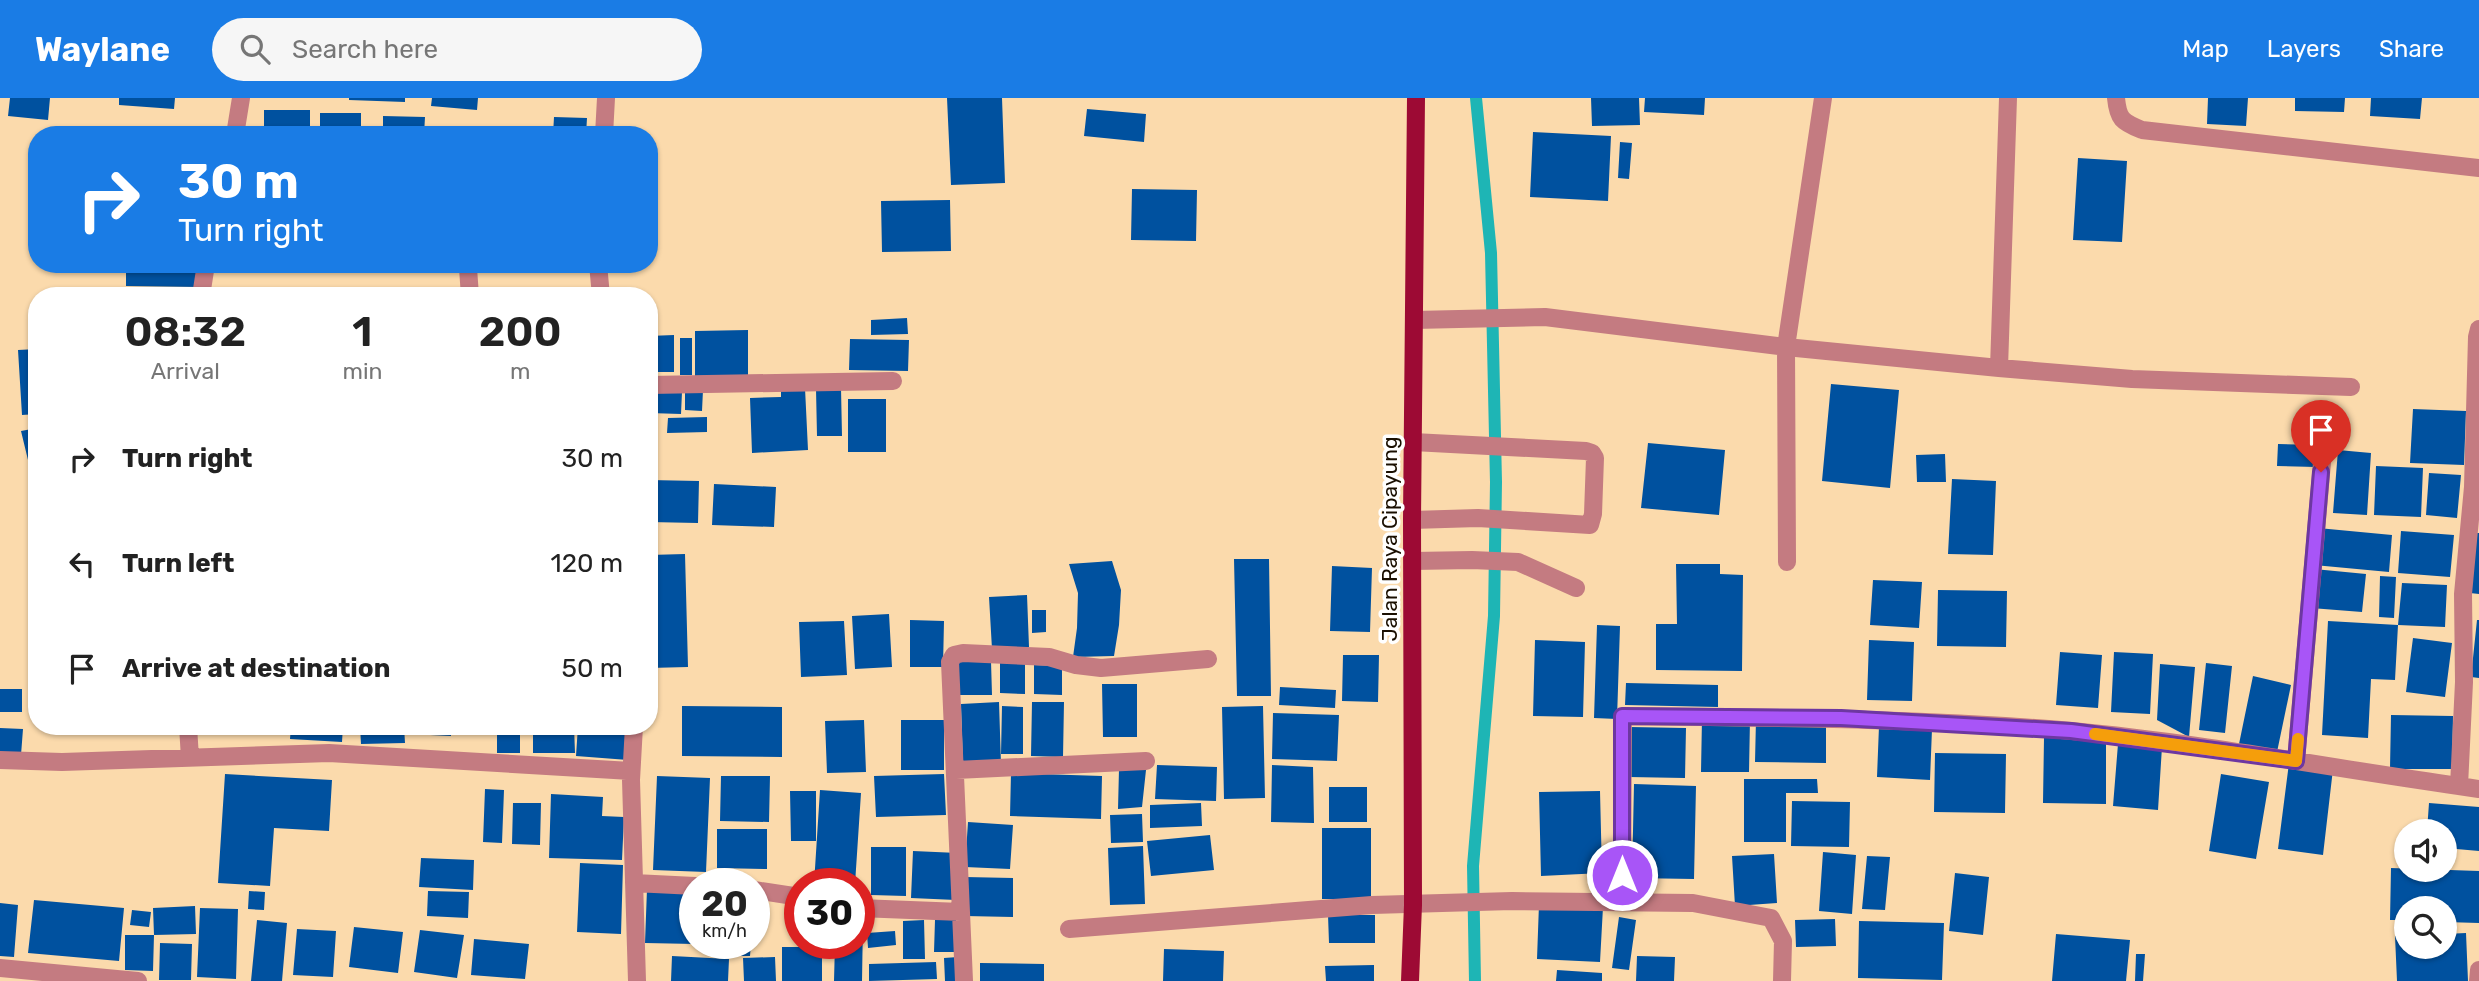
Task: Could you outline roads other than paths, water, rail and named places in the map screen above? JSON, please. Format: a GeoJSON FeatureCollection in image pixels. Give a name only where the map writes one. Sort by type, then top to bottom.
{"type":"FeatureCollection","features":[{"type":"Feature","properties":{"kind":"main road","name":"Jalan Raya Cipayung"},"geometry":{"type":"LineString","coordinates":[[1410,981],[1413,905],[1412,520],[1416,98]]}},
{"type":"Feature","properties":{"kind":"street"},"geometry":{"type":"LineString","coordinates":[[236,126],[241,98]]}},
{"type":"Feature","properties":{"kind":"street"},"geometry":{"type":"LineString","coordinates":[[604,126],[606,98]]}},
{"type":"Feature","properties":{"kind":"street"},"geometry":{"type":"LineString","coordinates":[[1999,368],[2008,98]]}},
{"type":"Feature","properties":{"kind":"street"},"geometry":{"type":"LineString","coordinates":[[2116,98],[2119,117],[2142,130],[2479,168]]}},
{"type":"Feature","properties":{"kind":"street"},"geometry":{"type":"LineString","coordinates":[[1787,562],[1786,346],[1823,99]]}},
{"type":"Feature","properties":{"kind":"street"},"geometry":{"type":"LineString","coordinates":[[1415,320],[1545,317],[1999,368],[2132,379],[2351,387]]}},
{"type":"Feature","properties":{"kind":"street"},"geometry":{"type":"LineString","coordinates":[[2459,786],[2464,682],[2463,594],[2473,487],[2479,329]]}},
{"type":"Feature","properties":{"kind":"street"},"geometry":{"type":"LineString","coordinates":[[658,385],[893,382]]}},
{"type":"Feature","properties":{"kind":"street"},"geometry":{"type":"LineString","coordinates":[[1412,520],[1478,518],[1590,525],[1593,514],[1595,458],[1592,453],[1547,448],[1413,442]]}},
{"type":"Feature","properties":{"kind":"street"},"geometry":{"type":"LineString","coordinates":[[2296,761],[2323,451]]}},
{"type":"Feature","properties":{"kind":"street"},"geometry":{"type":"LineString","coordinates":[[1413,561],[1518,562],[1576,588]]}},
{"type":"Feature","properties":{"kind":"street"},"geometry":{"type":"LineString","coordinates":[[964,981],[950,662],[954,655],[963,653],[1049,657],[1076,665],[1101,668],[1208,659]]}},
{"type":"Feature","properties":{"kind":"street"},"geometry":{"type":"LineString","coordinates":[[1622,902],[1622,716],[1841,718],[2071,731],[2479,789]]}},
{"type":"Feature","properties":{"kind":"street"},"geometry":{"type":"LineString","coordinates":[[189,735],[190,758]]}},
{"type":"Feature","properties":{"kind":"street"},"geometry":{"type":"LineString","coordinates":[[633,735],[631,771],[637,981]]}},
{"type":"Feature","properties":{"kind":"street"},"geometry":{"type":"LineString","coordinates":[[0,760],[62,762],[328,753],[631,771]]}},
{"type":"Feature","properties":{"kind":"street"},"geometry":{"type":"LineString","coordinates":[[956,770],[1146,761]]}},
{"type":"Feature","properties":{"kind":"street"},"geometry":{"type":"LineString","coordinates":[[634,883],[679,885]]}},
{"type":"Feature","properties":{"kind":"street"},"geometry":{"type":"LineString","coordinates":[[1069,929],[1372,905],[1513,901],[1693,903],[1771,918],[1783,941],[1782,981]]}},
{"type":"Feature","properties":{"kind":"street"},"geometry":{"type":"LineString","coordinates":[[875,909],[961,912]]}},
{"type":"Feature","properties":{"kind":"street"},"geometry":{"type":"LineString","coordinates":[[0,968],[138,981]]}},
{"type":"Feature","properties":{"kind":"street"},"geometry":{"type":"LineString","coordinates":[[2478,981],[2479,970]]}},
{"type":"Feature","properties":{"kind":"waterway"},"geometry":{"type":"LineString","coordinates":[[1475,981],[1473,866],[1494,616],[1496,482],[1491,253],[1476,98]]}}]}
